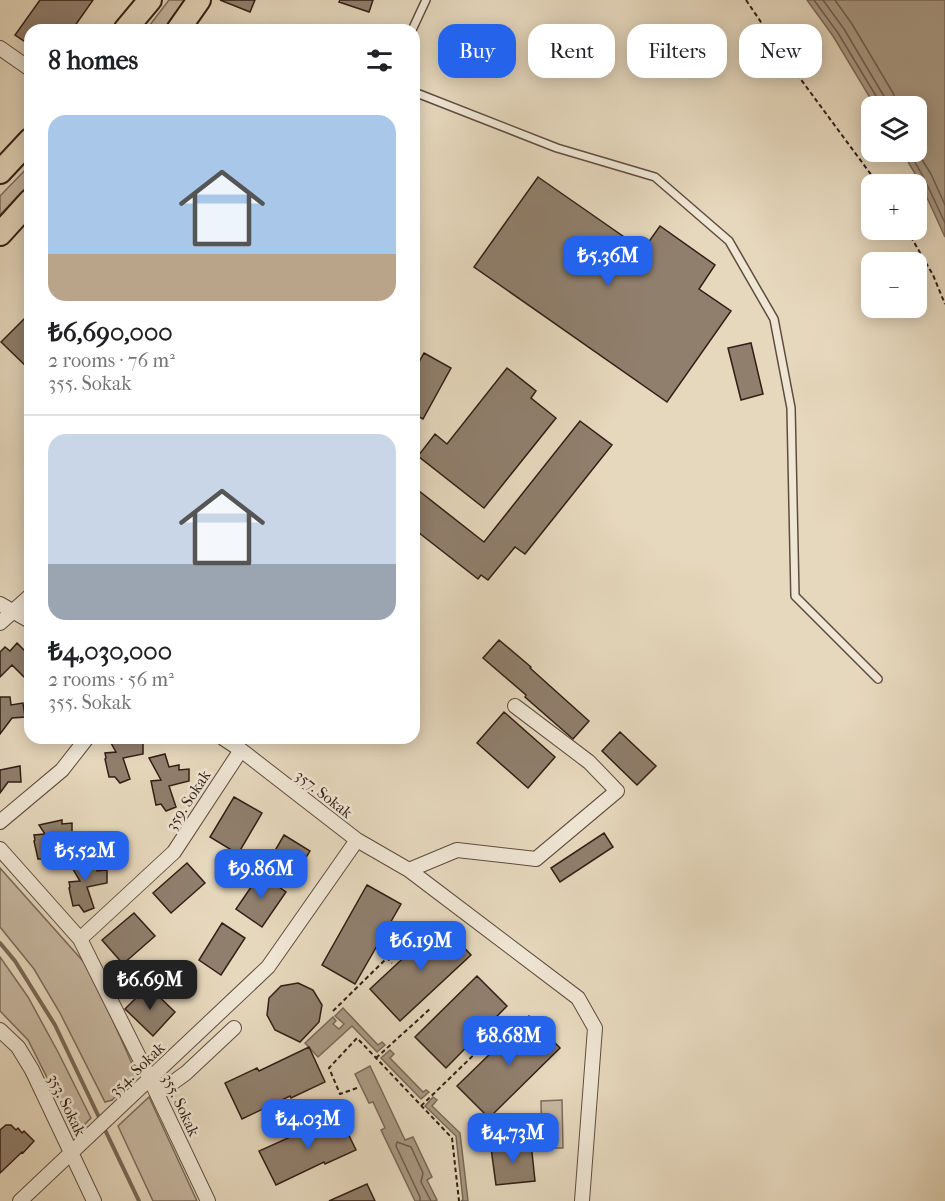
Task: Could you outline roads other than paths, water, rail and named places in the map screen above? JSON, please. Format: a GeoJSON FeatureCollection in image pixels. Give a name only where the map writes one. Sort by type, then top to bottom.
{"type":"FeatureCollection","features":[{"type":"Feature","properties":{"kind":"main road"},"geometry":{"type":"LineString","coordinates":[[130,24],[150,0]]}},
{"type":"Feature","properties":{"kind":"main road"},"geometry":{"type":"LineString","coordinates":[[188,24],[199,0]]}},
{"type":"Feature","properties":{"kind":"main road"},"geometry":{"type":"LineString","coordinates":[[0,172],[24,146]]}},
{"type":"Feature","properties":{"kind":"main road"},"geometry":{"type":"LineString","coordinates":[[0,234],[24,208]]}},
{"type":"Feature","properties":{"kind":"street"},"geometry":{"type":"LineString","coordinates":[[0,48],[24,65]]}},
{"type":"Feature","properties":{"kind":"street"},"geometry":{"type":"LineString","coordinates":[[0,623],[24,602]]}},
{"type":"Feature","properties":{"kind":"street"},"geometry":{"type":"LineString","coordinates":[[0,604],[24,618]]}},
{"type":"Feature","properties":{"kind":"street"},"geometry":{"type":"LineString","coordinates":[[409,870],[457,850],[536,859],[617,791],[589,762],[515,706]]}},
{"type":"Feature","properties":{"kind":"street"},"geometry":{"type":"LineString","coordinates":[[0,822],[62,770],[82,744]]}},
{"type":"Feature","properties":{"kind":"street","name":"357. Sokak"},"geometry":{"type":"LineString","coordinates":[[232,744],[357,840],[409,870],[578,998],[595,1028],[582,1201]]}},
{"type":"Feature","properties":{"kind":"street","name":"359. Sokak"},"geometry":{"type":"LineString","coordinates":[[80,939],[174,852],[241,750]]}},
{"type":"Feature","properties":{"kind":"street","name":"354. Sokak"},"geometry":{"type":"LineString","coordinates":[[20,1201],[268,967],[357,840]]}},
{"type":"Feature","properties":{"kind":"street","name":"355. Sokak"},"geometry":{"type":"LineString","coordinates":[[0,849],[80,939],[208,1201]]}},
{"type":"Feature","properties":{"kind":"street"},"geometry":{"type":"LineString","coordinates":[[157,1094],[186,1072],[234,1028]]}},
{"type":"Feature","properties":{"kind":"street","name":"353. Sokak"},"geometry":{"type":"LineString","coordinates":[[0,1030],[18,1047],[32,1070],[94,1201]]}},
{"type":"Feature","properties":{"kind":"lane"},"geometry":{"type":"LineString","coordinates":[[415,24],[426,0]]}},
{"type":"Feature","properties":{"kind":"lane"},"geometry":{"type":"LineString","coordinates":[[420,94],[557,148],[655,177],[729,241],[774,319],[791,408],[795,597],[878,679]]}},
{"type":"Feature","properties":{"kind":"water"},"geometry":{"type":"Polygon","coordinates":[[[807,0],[945,0],[945,237],[927,198],[927,174],[915,174],[908,162],[927,162],[927,96],[869,96],[833,36],[807,0]]]}},
{"type":"Feature","properties":{"kind":"water"},"geometry":{"type":"Polygon","coordinates":[[[343,1008],[378,1045],[382,1042],[385,1045],[377,1052],[352,1026],[318,1057],[305,1043],[333,1017],[336,1021],[333,1024],[339,1029],[344,1024],[335,1016],[343,1008]]]}},
{"type":"Feature","properties":{"kind":"water"},"geometry":{"type":"Polygon","coordinates":[[[390,1050],[394,1054],[390,1058],[423,1092],[426,1090],[429,1092],[421,1099],[381,1058],[390,1050]]]}},
{"type":"Feature","properties":{"kind":"water"},"geometry":{"type":"Polygon","coordinates":[[[370,1066],[405,1140],[413,1137],[432,1177],[427,1180],[437,1200],[415,1201],[381,1130],[385,1128],[373,1102],[369,1103],[355,1074],[370,1066]]]}},
{"type":"Feature","properties":{"kind":"water"},"geometry":{"type":"Polygon","coordinates":[[[433,1097],[437,1100],[432,1106],[460,1133],[468,1201],[461,1201],[463,1200],[456,1136],[425,1106],[433,1097]]]}},
{"type":"Feature","properties":{"kind":"waterway"},"geometry":{"type":"LineString","coordinates":[[0,943],[15,961],[55,1025],[139,1201]]}}]}
